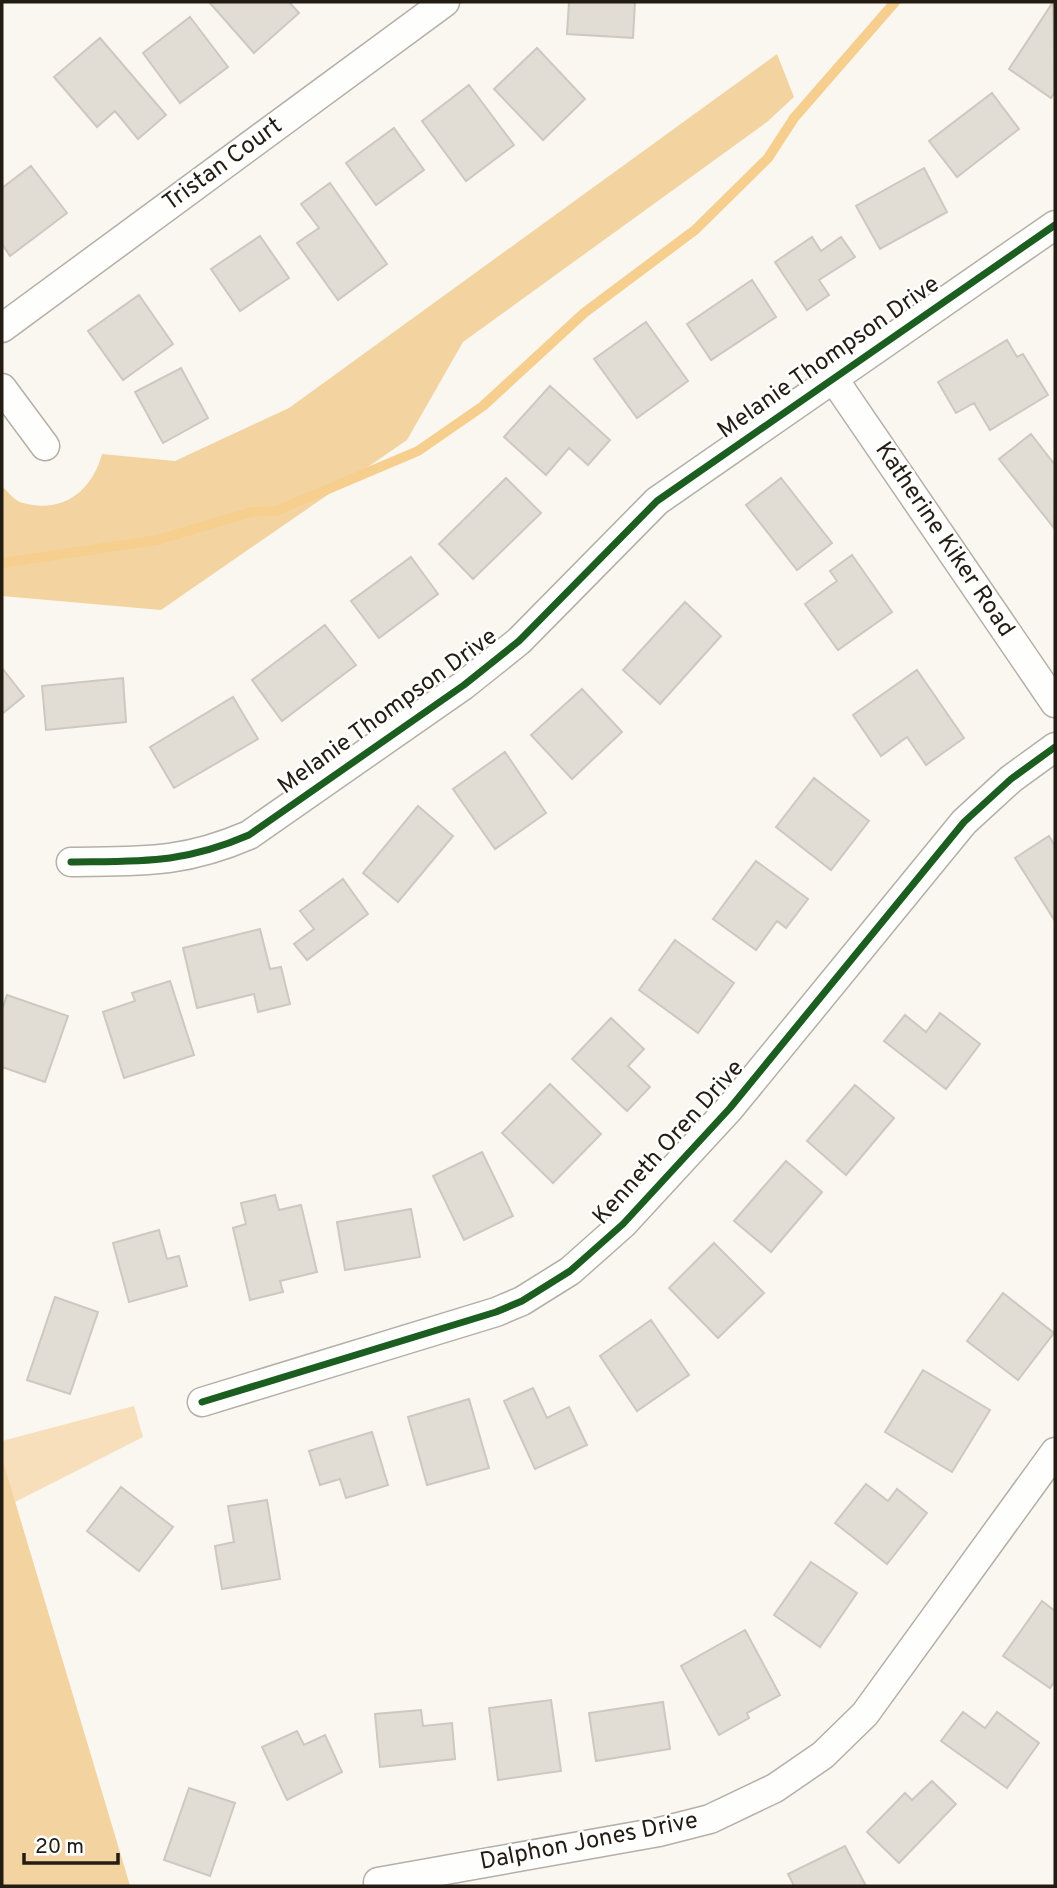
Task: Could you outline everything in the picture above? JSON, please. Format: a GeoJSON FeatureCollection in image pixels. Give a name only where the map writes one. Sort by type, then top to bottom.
{"type":"FeatureCollection","features":[{"type":"Feature","properties":{"kind":"street","name":"Tristan Court"},"geometry":{"type":"LineString","coordinates":[[2,328],[444,2]]}},
{"type":"Feature","properties":{"kind":"street","name":"Melanie Thompson Drive"},"geometry":{"type":"LineString","coordinates":[[71,862],[169,860],[210,852],[249,835],[464,685],[519,641],[657,501],[1055,225]]}},
{"type":"Feature","properties":{"kind":"street","name":"Katherine Kiker Road"},"geometry":{"type":"LineString","coordinates":[[833,378],[1055,703]]}},
{"type":"Feature","properties":{"kind":"street"},"geometry":{"type":"LineString","coordinates":[[2,388],[45,446]]}},
{"type":"Feature","properties":{"kind":"street","name":"Kenneth Oren Drive"},"geometry":{"type":"LineString","coordinates":[[202,1402],[496,1312],[522,1301],[580,1263],[623,1224],[730,1108],[964,822],[1011,779],[1055,747]]}},
{"type":"Feature","properties":{"kind":"street","name":"Dalphon Jones Drive"},"geometry":{"type":"LineString","coordinates":[[378,1882],[659,1832],[735,1810],[775,1788],[823,1755],[865,1714],[1055,1452]]}},
{"type":"Feature","properties":{"kind":"shaded area"},"geometry":{"type":"Polygon","coordinates":[[[777,54],[794,97],[767,122],[463,342],[407,440],[161,610],[2,596],[2,486],[23,503],[37,506],[63,502],[83,489],[91,479],[102,454],[175,461],[289,408],[777,54]]]}},
{"type":"Feature","properties":{"kind":"shaded area"},"geometry":{"type":"Polygon","coordinates":[[[134,1406],[143,1437],[15,1502],[130,1886],[2,1886],[2,1441],[134,1406]]]}},
{"type":"Feature","properties":{"kind":"shaded area"},"geometry":{"type":"Polygon","coordinates":[[[2,1458],[130,1886],[2,1886],[2,1458]]]}},
{"type":"Feature","properties":{"kind":"building"},"geometry":{"type":"Polygon","coordinates":[[[209,2],[289,2],[299,13],[254,53],[209,2]]]}},
{"type":"Feature","properties":{"kind":"building"},"geometry":{"type":"Polygon","coordinates":[[[569,2],[635,2],[633,38],[567,34],[569,2]]]}},
{"type":"Feature","properties":{"kind":"building"},"geometry":{"type":"Polygon","coordinates":[[[1053,2],[1055,92],[1051,98],[1009,69],[1053,2]]]}},
{"type":"Feature","properties":{"kind":"building"},"geometry":{"type":"Polygon","coordinates":[[[190,17],[228,67],[180,103],[143,53],[190,17]]]}},
{"type":"Feature","properties":{"kind":"building"},"geometry":{"type":"Polygon","coordinates":[[[100,38],[166,115],[138,139],[115,111],[97,127],[54,77],[100,38]]]}},
{"type":"Feature","properties":{"kind":"building"},"geometry":{"type":"Polygon","coordinates":[[[537,48],[585,99],[543,140],[494,89],[537,48]]]}},
{"type":"Feature","properties":{"kind":"building"},"geometry":{"type":"Polygon","coordinates":[[[469,85],[514,145],[466,181],[422,121],[469,85]]]}},
{"type":"Feature","properties":{"kind":"building"},"geometry":{"type":"Polygon","coordinates":[[[992,93],[1019,129],[957,177],[929,141],[992,93]]]}},
{"type":"Feature","properties":{"kind":"building"},"geometry":{"type":"Polygon","coordinates":[[[394,128],[424,170],[376,205],[346,163],[394,128]]]}},
{"type":"Feature","properties":{"kind":"building"},"geometry":{"type":"Polygon","coordinates":[[[31,166],[67,213],[10,256],[2,244],[2,188],[31,166]]]}},
{"type":"Feature","properties":{"kind":"building"},"geometry":{"type":"Polygon","coordinates":[[[924,168],[947,212],[880,249],[856,206],[924,168]]]}},
{"type":"Feature","properties":{"kind":"building"},"geometry":{"type":"Polygon","coordinates":[[[330,183],[387,264],[338,300],[297,243],[319,228],[301,204],[330,183]]]}},
{"type":"Feature","properties":{"kind":"building"},"geometry":{"type":"Polygon","coordinates":[[[260,236],[289,278],[240,311],[211,269],[260,236]]]}},
{"type":"Feature","properties":{"kind":"building"},"geometry":{"type":"Polygon","coordinates":[[[812,237],[821,251],[841,237],[855,257],[819,280],[829,295],[807,310],[775,262],[812,237]]]}},
{"type":"Feature","properties":{"kind":"building"},"geometry":{"type":"Polygon","coordinates":[[[752,280],[776,317],[711,360],[687,324],[752,280]]]}},
{"type":"Feature","properties":{"kind":"building"},"geometry":{"type":"Polygon","coordinates":[[[139,295],[173,344],[123,380],[88,331],[139,295]]]}},
{"type":"Feature","properties":{"kind":"building"},"geometry":{"type":"Polygon","coordinates":[[[646,322],[688,381],[637,418],[594,359],[646,322]]]}},
{"type":"Feature","properties":{"kind":"building"},"geometry":{"type":"Polygon","coordinates":[[[1007,340],[1017,357],[1023,354],[1048,395],[990,430],[974,403],[956,413],[938,382],[1007,340]]]}},
{"type":"Feature","properties":{"kind":"building"},"geometry":{"type":"Polygon","coordinates":[[[181,368],[208,418],[163,443],[135,392],[181,368]]]}},
{"type":"Feature","properties":{"kind":"building"},"geometry":{"type":"Polygon","coordinates":[[[550,386],[610,440],[588,465],[569,448],[546,475],[504,437],[550,386]]]}},
{"type":"Feature","properties":{"kind":"building"},"geometry":{"type":"Polygon","coordinates":[[[1031,434],[1055,465],[1054,528],[999,459],[1031,434]]]}},
{"type":"Feature","properties":{"kind":"building"},"geometry":{"type":"Polygon","coordinates":[[[506,478],[541,513],[473,579],[439,544],[506,478]]]}},
{"type":"Feature","properties":{"kind":"building"},"geometry":{"type":"Polygon","coordinates":[[[781,478],[832,543],[797,570],[746,505],[781,478]]]}},
{"type":"Feature","properties":{"kind":"building"},"geometry":{"type":"Polygon","coordinates":[[[852,555],[892,612],[838,650],[805,604],[837,581],[830,571],[852,555]]]}},
{"type":"Feature","properties":{"kind":"building"},"geometry":{"type":"Polygon","coordinates":[[[411,557],[438,594],[379,638],[351,601],[411,557]]]}},
{"type":"Feature","properties":{"kind":"building"},"geometry":{"type":"Polygon","coordinates":[[[685,602],[721,636],[660,704],[623,670],[685,602]]]}},
{"type":"Feature","properties":{"kind":"building"},"geometry":{"type":"Polygon","coordinates":[[[325,625],[356,665],[282,721],[252,680],[325,625]]]}},
{"type":"Feature","properties":{"kind":"building"},"geometry":{"type":"Polygon","coordinates":[[[2,668],[24,696],[2,714],[2,668]]]}},
{"type":"Feature","properties":{"kind":"building"},"geometry":{"type":"Polygon","coordinates":[[[917,670],[964,738],[926,765],[907,737],[881,756],[853,715],[917,670]]]}},
{"type":"Feature","properties":{"kind":"building"},"geometry":{"type":"Polygon","coordinates":[[[123,678],[126,722],[46,730],[42,686],[123,678]]]}},
{"type":"Feature","properties":{"kind":"building"},"geometry":{"type":"Polygon","coordinates":[[[582,689],[622,732],[572,779],[531,735],[582,689]]]}},
{"type":"Feature","properties":{"kind":"building"},"geometry":{"type":"Polygon","coordinates":[[[233,697],[258,739],[174,788],[150,747],[233,697]]]}},
{"type":"Feature","properties":{"kind":"building"},"geometry":{"type":"Polygon","coordinates":[[[505,752],[546,813],[495,849],[453,789],[505,752]]]}},
{"type":"Feature","properties":{"kind":"building"},"geometry":{"type":"Polygon","coordinates":[[[814,778],[869,821],[831,870],[776,827],[814,778]]]}},
{"type":"Feature","properties":{"kind":"building"},"geometry":{"type":"Polygon","coordinates":[[[418,806],[453,836],[398,902],[363,873],[418,806]]]}},
{"type":"Feature","properties":{"kind":"building"},"geometry":{"type":"Polygon","coordinates":[[[1049,836],[1055,846],[1055,921],[1015,858],[1049,836]]]}},
{"type":"Feature","properties":{"kind":"building"},"geometry":{"type":"Polygon","coordinates":[[[756,861],[808,899],[786,928],[777,921],[756,950],[713,919],[756,861]]]}},
{"type":"Feature","properties":{"kind":"building"},"geometry":{"type":"Polygon","coordinates":[[[343,879],[368,914],[307,960],[294,944],[314,929],[300,911],[343,879]]]}},
{"type":"Feature","properties":{"kind":"building"},"geometry":{"type":"Polygon","coordinates":[[[260,929],[270,969],[281,967],[290,1004],[258,1012],[254,994],[197,1008],[183,948],[260,929]]]}},
{"type":"Feature","properties":{"kind":"building"},"geometry":{"type":"Polygon","coordinates":[[[675,940],[734,983],[698,1033],[639,990],[675,940]]]}},
{"type":"Feature","properties":{"kind":"building"},"geometry":{"type":"Polygon","coordinates":[[[170,981],[194,1055],[124,1078],[103,1012],[135,1001],[132,993],[170,981]]]}},
{"type":"Feature","properties":{"kind":"building"},"geometry":{"type":"Polygon","coordinates":[[[7,995],[68,1016],[45,1082],[2,1067],[2,1010],[7,995]]]}},
{"type":"Feature","properties":{"kind":"building"},"geometry":{"type":"Polygon","coordinates":[[[940,1013],[980,1044],[946,1089],[884,1041],[905,1015],[926,1032],[940,1013]]]}},
{"type":"Feature","properties":{"kind":"building"},"geometry":{"type":"Polygon","coordinates":[[[611,1018],[644,1049],[628,1066],[650,1087],[627,1111],[572,1059],[611,1018]]]}},
{"type":"Feature","properties":{"kind":"building"},"geometry":{"type":"Polygon","coordinates":[[[550,1084],[601,1134],[553,1183],[502,1133],[550,1084]]]}},
{"type":"Feature","properties":{"kind":"building"},"geometry":{"type":"Polygon","coordinates":[[[855,1085],[894,1118],[846,1175],[807,1141],[855,1085]]]}},
{"type":"Feature","properties":{"kind":"building"},"geometry":{"type":"Polygon","coordinates":[[[482,1152],[513,1216],[464,1240],[433,1176],[482,1152]]]}},
{"type":"Feature","properties":{"kind":"building"},"geometry":{"type":"Polygon","coordinates":[[[786,1161],[822,1192],[771,1252],[734,1221],[786,1161]]]}},
{"type":"Feature","properties":{"kind":"building"},"geometry":{"type":"Polygon","coordinates":[[[275,1195],[279,1210],[301,1205],[317,1272],[280,1281],[283,1292],[250,1300],[233,1228],[246,1224],[241,1203],[275,1195]]]}},
{"type":"Feature","properties":{"kind":"building"},"geometry":{"type":"Polygon","coordinates":[[[411,1209],[420,1257],[345,1270],[337,1222],[411,1209]]]}},
{"type":"Feature","properties":{"kind":"building"},"geometry":{"type":"Polygon","coordinates":[[[159,1230],[167,1259],[179,1256],[187,1286],[129,1302],[113,1243],[159,1230]]]}},
{"type":"Feature","properties":{"kind":"building"},"geometry":{"type":"Polygon","coordinates":[[[714,1243],[764,1293],[718,1338],[669,1288],[714,1243]]]}},
{"type":"Feature","properties":{"kind":"building"},"geometry":{"type":"Polygon","coordinates":[[[1003,1293],[1054,1333],[1018,1380],[967,1341],[1003,1293]]]}},
{"type":"Feature","properties":{"kind":"building"},"geometry":{"type":"Polygon","coordinates":[[[55,1297],[98,1312],[70,1394],[27,1380],[55,1297]]]}},
{"type":"Feature","properties":{"kind":"building"},"geometry":{"type":"Polygon","coordinates":[[[651,1320],[689,1375],[637,1411],[600,1356],[651,1320]]]}},
{"type":"Feature","properties":{"kind":"building"},"geometry":{"type":"Polygon","coordinates":[[[923,1370],[990,1410],[952,1472],[885,1432],[923,1370]]]}},
{"type":"Feature","properties":{"kind":"building"},"geometry":{"type":"Polygon","coordinates":[[[533,1388],[547,1418],[569,1407],[587,1445],[535,1469],[504,1401],[533,1388]]]}},
{"type":"Feature","properties":{"kind":"building"},"geometry":{"type":"Polygon","coordinates":[[[469,1399],[489,1468],[427,1485],[408,1417],[469,1399]]]}},
{"type":"Feature","properties":{"kind":"building"},"geometry":{"type":"Polygon","coordinates":[[[372,1432],[388,1485],[346,1498],[340,1479],[320,1485],[309,1451],[372,1432]]]}},
{"type":"Feature","properties":{"kind":"building"},"geometry":{"type":"Polygon","coordinates":[[[866,1484],[888,1501],[897,1489],[927,1513],[887,1564],[835,1523],[866,1484]]]}},
{"type":"Feature","properties":{"kind":"building"},"geometry":{"type":"Polygon","coordinates":[[[121,1487],[173,1527],[139,1571],[87,1531],[121,1487]]]}},
{"type":"Feature","properties":{"kind":"building"},"geometry":{"type":"Polygon","coordinates":[[[267,1500],[280,1579],[222,1589],[215,1546],[234,1542],[228,1506],[267,1500]]]}},
{"type":"Feature","properties":{"kind":"building"},"geometry":{"type":"Polygon","coordinates":[[[811,1562],[857,1593],[820,1647],[774,1615],[811,1562]]]}},
{"type":"Feature","properties":{"kind":"building"},"geometry":{"type":"Polygon","coordinates":[[[1042,1601],[1055,1611],[1055,1681],[1050,1688],[1003,1656],[1042,1601]]]}},
{"type":"Feature","properties":{"kind":"building"},"geometry":{"type":"Polygon","coordinates":[[[745,1630],[780,1695],[747,1713],[749,1718],[719,1735],[681,1666],[745,1630]]]}},
{"type":"Feature","properties":{"kind":"building"},"geometry":{"type":"Polygon","coordinates":[[[551,1700],[561,1771],[498,1780],[489,1708],[551,1700]]]}},
{"type":"Feature","properties":{"kind":"building"},"geometry":{"type":"Polygon","coordinates":[[[663,1702],[670,1749],[596,1761],[589,1713],[663,1702]]]}},
{"type":"Feature","properties":{"kind":"building"},"geometry":{"type":"Polygon","coordinates":[[[421,1710],[423,1726],[452,1723],[455,1759],[380,1767],[375,1714],[421,1710]]]}},
{"type":"Feature","properties":{"kind":"building"},"geometry":{"type":"Polygon","coordinates":[[[963,1712],[985,1728],[997,1712],[1039,1743],[1007,1788],[941,1741],[963,1712]]]}},
{"type":"Feature","properties":{"kind":"building"},"geometry":{"type":"Polygon","coordinates":[[[297,1731],[304,1745],[325,1735],[342,1772],[287,1800],[262,1747],[297,1731]]]}},
{"type":"Feature","properties":{"kind":"building"},"geometry":{"type":"Polygon","coordinates":[[[932,1781],[956,1804],[899,1863],[867,1832],[905,1793],[912,1800],[932,1781]]]}},
{"type":"Feature","properties":{"kind":"building"},"geometry":{"type":"Polygon","coordinates":[[[189,1788],[235,1803],[210,1876],[164,1860],[189,1788]]]}},
{"type":"Feature","properties":{"kind":"building"},"geometry":{"type":"Polygon","coordinates":[[[845,1846],[866,1886],[794,1886],[788,1874],[845,1846]]]}},
{"type":"Feature","properties":{"kind":"waterway"},"geometry":{"type":"LineString","coordinates":[[2,563],[157,540],[252,512],[276,511],[418,451],[483,406],[584,313],[695,230],[768,158],[794,118],[895,2]]}},
{"type":"Feature","properties":{"kind":"cycle path"},"geometry":{"type":"LineString","coordinates":[[71,862],[140,861],[182,856],[249,835],[464,685],[519,641],[657,501],[1055,225]]}},
{"type":"Feature","properties":{"kind":"cycle path"},"geometry":{"type":"LineString","coordinates":[[202,1402],[496,1312],[522,1301],[570,1271],[623,1224],[730,1108],[964,822],[1011,779],[1055,747]]}}]}
